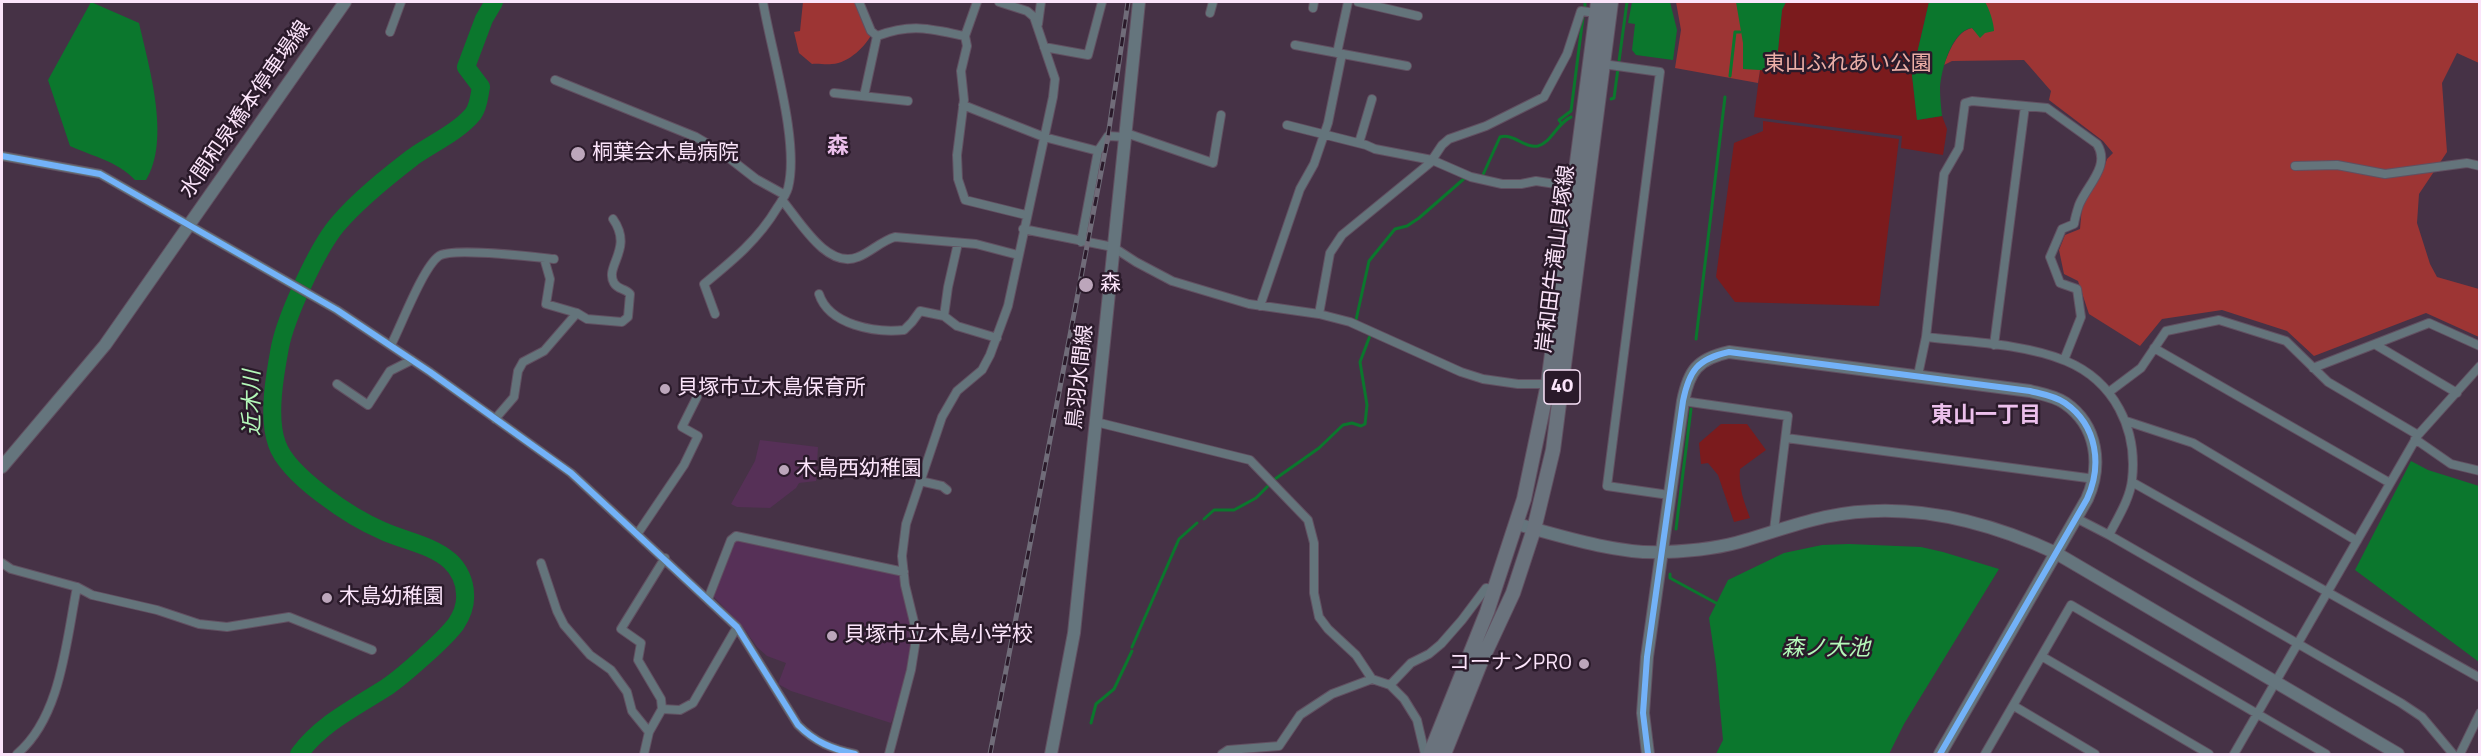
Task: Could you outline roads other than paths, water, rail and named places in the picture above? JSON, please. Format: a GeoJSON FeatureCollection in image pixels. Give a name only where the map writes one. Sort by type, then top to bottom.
{"type":"FeatureCollection","features":[{"type":"Feature","properties":{"kind":"main road","name":"岸和田牛滝山貝塚線"},"geometry":{"type":"LineString","coordinates":[[1444,754],[1480,664],[1513,592],[1534,529],[1553,450],[1611,2]]}},
{"type":"Feature","properties":{"kind":"main road","name":"岸和田牛滝山貝塚線"},"geometry":{"type":"LineString","coordinates":[[1430,754],[1496,589],[1517,524],[1548,384],[1598,7]]}},
{"type":"Feature","properties":{"kind":"street","name":"水間和泉橋本停車場線"},"geometry":{"type":"LineString","coordinates":[[2,467],[105,345],[345,2]]}},
{"type":"Feature","properties":{"kind":"street"},"geometry":{"type":"LineString","coordinates":[[390,32],[401,2]]}},
{"type":"Feature","properties":{"kind":"street"},"geometry":{"type":"LineString","coordinates":[[715,314],[704,284],[746,249],[765,229],[788,190],[790,158],[787,117],[763,2]]}},
{"type":"Feature","properties":{"kind":"street"},"geometry":{"type":"LineString","coordinates":[[859,2],[871,31],[878,36]]}},
{"type":"Feature","properties":{"kind":"street"},"geometry":{"type":"LineString","coordinates":[[977,2],[965,36],[967,46],[961,71],[963,105],[957,155],[958,179],[965,200],[1026,215]]}},
{"type":"Feature","properties":{"kind":"street"},"geometry":{"type":"LineString","coordinates":[[999,2],[1027,11],[1038,24]]}},
{"type":"Feature","properties":{"kind":"street"},"geometry":{"type":"LineString","coordinates":[[889,754],[911,670],[915,645],[914,622],[902,556],[906,524],[942,417],[957,391],[982,370],[997,338],[1008,306],[1055,85],[1038,24],[1041,2]]}},
{"type":"Feature","properties":{"kind":"street"},"geometry":{"type":"LineString","coordinates":[[1044,47],[1088,55],[1102,2]]}},
{"type":"Feature","properties":{"kind":"street","name":"鳥羽水間線"},"geometry":{"type":"LineString","coordinates":[[1051,754],[1074,633],[1139,2]]}},
{"type":"Feature","properties":{"kind":"street"},"geometry":{"type":"LineString","coordinates":[[1210,13],[1213,2]]}},
{"type":"Feature","properties":{"kind":"street"},"geometry":{"type":"LineString","coordinates":[[1260,306],[1300,189],[1314,164],[1322,135],[1328,123],[1348,2]]}},
{"type":"Feature","properties":{"kind":"street"},"geometry":{"type":"LineString","coordinates":[[1358,2],[1418,16]]}},
{"type":"Feature","properties":{"kind":"street"},"geometry":{"type":"LineString","coordinates":[[1319,314],[1330,253],[1342,235],[1432,160],[1449,139],[1486,126],[1544,97],[1567,54],[1581,11],[1598,7]]}},
{"type":"Feature","properties":{"kind":"street"},"geometry":{"type":"LineString","coordinates":[[878,36],[895,30],[918,27],[965,36]]}},
{"type":"Feature","properties":{"kind":"street"},"geometry":{"type":"LineString","coordinates":[[864,96],[878,36]]}},
{"type":"Feature","properties":{"kind":"street"},"geometry":{"type":"LineString","coordinates":[[1295,45],[1407,66]]}},
{"type":"Feature","properties":{"kind":"street"},"geometry":{"type":"LineString","coordinates":[[1603,64],[1660,72],[1607,486],[1670,495]]}},
{"type":"Feature","properties":{"kind":"street"},"geometry":{"type":"LineString","coordinates":[[555,80],[696,137],[720,151],[742,170],[784,197],[824,251],[843,259],[860,257],[885,240],[895,237],[976,244],[1018,255]]}},
{"type":"Feature","properties":{"kind":"street"},"geometry":{"type":"LineString","coordinates":[[834,93],[908,100]]}},
{"type":"Feature","properties":{"kind":"street"},"geometry":{"type":"LineString","coordinates":[[1359,143],[1372,99]]}},
{"type":"Feature","properties":{"kind":"street"},"geometry":{"type":"LineString","coordinates":[[1918,375],[1926,337],[1944,174],[1959,148],[1965,103],[1972,101],[2047,108],[2097,144],[2101,150],[2097,176],[2079,206],[2074,224],[2062,229],[2050,257],[2060,283],[2077,289],[2081,317],[2064,360]]}},
{"type":"Feature","properties":{"kind":"street"},"geometry":{"type":"LineString","coordinates":[[963,105],[1044,137],[1098,151]]}},
{"type":"Feature","properties":{"kind":"street"},"geometry":{"type":"LineString","coordinates":[[1994,345],[2025,106]]}},
{"type":"Feature","properties":{"kind":"street"},"geometry":{"type":"LineString","coordinates":[[1081,242],[1098,151],[1108,136],[1126,135],[1213,162],[1221,115]]}},
{"type":"Feature","properties":{"kind":"street"},"geometry":{"type":"LineString","coordinates":[[1287,124],[1375,149],[1432,160],[1472,177],[1502,184],[1536,181],[1575,187]]}},
{"type":"Feature","properties":{"kind":"street"},"geometry":{"type":"LineString","coordinates":[[2,156],[100,174],[336,310],[391,345],[571,473],[737,627],[752,646],[798,725],[821,744],[855,754]]}},
{"type":"Feature","properties":{"kind":"street"},"geometry":{"type":"LineString","coordinates":[[2295,166],[2337,165],[2385,174],[2467,163],[2480,166]]}},
{"type":"Feature","properties":{"kind":"street"},"geometry":{"type":"LineString","coordinates":[[544,258],[550,279],[546,304],[577,313],[587,319],[622,322],[628,317],[630,294],[627,290],[617,287],[612,281],[622,236],[621,230],[613,219]]}},
{"type":"Feature","properties":{"kind":"street"},"geometry":{"type":"LineString","coordinates":[[1023,229],[1113,247],[1136,262],[1172,280],[1260,306],[1319,314],[1350,322],[1461,372],[1483,379],[1502,383],[1563,383]]}},
{"type":"Feature","properties":{"kind":"street"},"geometry":{"type":"LineString","coordinates":[[944,316],[958,243]]}},
{"type":"Feature","properties":{"kind":"street"},"geometry":{"type":"LineString","coordinates":[[391,345],[425,275],[439,256],[468,252],[554,259]]}},
{"type":"Feature","properties":{"kind":"street"},"geometry":{"type":"LineString","coordinates":[[819,294],[822,303],[835,315],[873,329],[904,330],[920,310],[944,316],[957,326],[997,338]]}},
{"type":"Feature","properties":{"kind":"street"},"geometry":{"type":"LineString","coordinates":[[495,419],[514,397],[518,371],[523,362],[544,351],[577,313]]}},
{"type":"Feature","properties":{"kind":"street"},"geometry":{"type":"LineString","coordinates":[[2109,392],[2141,368],[2166,331],[2219,320],[2286,341],[2313,368],[2342,391],[2416,437],[2451,464],[2480,471]]}},
{"type":"Feature","properties":{"kind":"street"},"geometry":{"type":"LineString","coordinates":[[2313,368],[2429,323],[2480,346]]}},
{"type":"Feature","properties":{"kind":"street"},"geometry":{"type":"LineString","coordinates":[[1926,337],[1994,345],[2064,360],[2080,368],[2109,392],[2126,421],[2132,459],[2132,482],[2109,535]]}},
{"type":"Feature","properties":{"kind":"street"},"geometry":{"type":"LineString","coordinates":[[2376,345],[2457,393]]}},
{"type":"Feature","properties":{"kind":"street"},"geometry":{"type":"LineString","coordinates":[[2154,348],[2390,483]]}},
{"type":"Feature","properties":{"kind":"street"},"geometry":{"type":"LineString","coordinates":[[1648,754],[1643,713],[1647,657],[1687,380],[1693,370],[1714,355],[1729,352],[2030,391],[2064,402],[2080,418],[2093,441],[2096,463],[2095,478],[2087,499],[1940,754]]}},
{"type":"Feature","properties":{"kind":"street"},"geometry":{"type":"LineString","coordinates":[[337,384],[368,405],[390,371],[412,360]]}},
{"type":"Feature","properties":{"kind":"street"},"geometry":{"type":"LineString","coordinates":[[2234,754],[2416,437],[2480,366]]}},
{"type":"Feature","properties":{"kind":"street"},"geometry":{"type":"LineString","coordinates":[[638,533],[684,465],[698,436],[682,427],[697,397]]}},
{"type":"Feature","properties":{"kind":"street"},"geometry":{"type":"LineString","coordinates":[[1683,402],[1788,416],[1774,530]]}},
{"type":"Feature","properties":{"kind":"street"},"geometry":{"type":"LineString","coordinates":[[2126,421],[2193,443],[2357,541]]}},
{"type":"Feature","properties":{"kind":"street"},"geometry":{"type":"LineString","coordinates":[[1096,422],[1250,460],[1308,520],[1314,543],[1314,593],[1319,617],[1328,629],[1356,655],[1372,679],[1390,685],[1404,699],[1417,720],[1425,754]]}},
{"type":"Feature","properties":{"kind":"street"},"geometry":{"type":"LineString","coordinates":[[1786,438],[2095,478]]}},
{"type":"Feature","properties":{"kind":"street"},"geometry":{"type":"LineString","coordinates":[[920,481],[942,486],[947,490]]}},
{"type":"Feature","properties":{"kind":"street"},"geometry":{"type":"LineString","coordinates":[[2132,482],[2480,678]]}},
{"type":"Feature","properties":{"kind":"street"},"geometry":{"type":"LineString","coordinates":[[1517,524],[1593,543],[1662,552],[1725,545],[1829,516],[1896,511],[1976,522],[2003,530],[2056,553],[2398,754]]}},
{"type":"Feature","properties":{"kind":"street"},"geometry":{"type":"LineString","coordinates":[[2076,519],[2109,535],[2298,643],[2422,717],[2453,754]]}},
{"type":"Feature","properties":{"kind":"street"},"geometry":{"type":"LineString","coordinates":[[708,599],[731,540],[736,536],[904,572]]}},
{"type":"Feature","properties":{"kind":"street"},"geometry":{"type":"LineString","coordinates":[[644,754],[649,732],[662,709],[661,699],[638,660],[641,643],[621,629],[665,558]]}},
{"type":"Feature","properties":{"kind":"street"},"geometry":{"type":"LineString","coordinates":[[2,562],[11,569],[77,587],[92,595],[157,610],[199,624],[227,627],[289,617],[372,650]]}},
{"type":"Feature","properties":{"kind":"street"},"geometry":{"type":"LineString","coordinates":[[541,563],[564,625],[590,655],[611,670],[627,692],[633,711],[649,732]]}},
{"type":"Feature","properties":{"kind":"street"},"geometry":{"type":"LineString","coordinates":[[17,754],[30,743],[52,703],[77,587]]}},
{"type":"Feature","properties":{"kind":"street"},"geometry":{"type":"LineString","coordinates":[[1390,685],[1411,663],[1429,654],[1441,644],[1486,588],[1496,589]]}},
{"type":"Feature","properties":{"kind":"street"},"geometry":{"type":"LineString","coordinates":[[1985,754],[2072,604],[2326,754]]}},
{"type":"Feature","properties":{"kind":"street"},"geometry":{"type":"LineString","coordinates":[[662,709],[680,710],[693,703],[737,627]]}},
{"type":"Feature","properties":{"kind":"street"},"geometry":{"type":"LineString","coordinates":[[2043,657],[2209,754]]}},
{"type":"Feature","properties":{"kind":"street"},"geometry":{"type":"LineString","coordinates":[[1222,754],[1228,750],[1279,747],[1300,715],[1332,694],[1372,679]]}},
{"type":"Feature","properties":{"kind":"street"},"geometry":{"type":"LineString","coordinates":[[2014,706],[2095,754]]}},
{"type":"Feature","properties":{"kind":"street"},"geometry":{"type":"LineString","coordinates":[[2460,754],[2480,713]]}},
{"type":"Feature","properties":{"kind":"water"},"geometry":{"type":"Polygon","coordinates":[[[91,2],[139,23],[156,103],[157,124],[157,145],[153,164],[146,180],[135,180],[121,168],[70,146],[48,80],[91,2]]]}},
{"type":"Feature","properties":{"kind":"water"},"geometry":{"type":"Polygon","coordinates":[[[1632,2],[1670,2],[1677,30],[1673,60],[1636,55],[1632,50],[1635,24],[1628,23],[1632,2]]]}},
{"type":"Feature","properties":{"kind":"water"},"geometry":{"type":"Polygon","coordinates":[[[1736,2],[1786,2],[1782,10],[1776,71],[1743,69],[1743,43],[1736,2]]]}},
{"type":"Feature","properties":{"kind":"water"},"geometry":{"type":"Polygon","coordinates":[[[1929,2],[1985,2],[1994,31],[1985,33],[1980,38],[1972,28],[1965,30],[1959,36],[1953,43],[1943,71],[1940,88],[1942,116],[1917,120],[1912,75],[1929,2]]]}},
{"type":"Feature","properties":{"kind":"water"},"geometry":{"type":"Polygon","coordinates":[[[2411,461],[2428,470],[2479,486],[2479,662],[2355,570],[2411,461]]]}},
{"type":"Feature","properties":{"kind":"water","name":"森ノ大池"},"geometry":{"type":"Polygon","coordinates":[[[1822,545],[1921,547],[1999,569],[1904,724],[1889,754],[1716,754],[1723,740],[1709,618],[1728,580],[1784,553],[1822,545]]]}},
{"type":"Feature","properties":{"kind":"waterway","name":"近木川"},"geometry":{"type":"LineString","coordinates":[[299,754],[329,724],[403,675],[456,624],[464,606],[463,580],[450,561],[435,551],[370,525],[323,495],[294,469],[277,444],[272,409],[283,334],[303,284],[329,236],[345,216],[373,189],[413,157],[460,126],[475,111],[481,87],[466,67],[484,19],[494,2]]}},
{"type":"Feature","properties":{"kind":"waterway"},"geometry":{"type":"LineString","coordinates":[[1611,99],[1614,98],[1627,2]]}},
{"type":"Feature","properties":{"kind":"waterway"},"geometry":{"type":"LineString","coordinates":[[1561,123],[1559,120],[1571,111],[1583,17]]}},
{"type":"Feature","properties":{"kind":"waterway"},"geometry":{"type":"LineString","coordinates":[[1730,76],[1735,32],[1740,32]]}},
{"type":"Feature","properties":{"kind":"waterway"},"geometry":{"type":"LineString","coordinates":[[1696,339],[1725,97]]}},
{"type":"Feature","properties":{"kind":"waterway"},"geometry":{"type":"LineString","coordinates":[[1480,176],[1482,177],[1500,137],[1510,137],[1529,145],[1538,146],[1547,141],[1571,117]]}},
{"type":"Feature","properties":{"kind":"waterway"},"geometry":{"type":"LineString","coordinates":[[1356,320],[1369,261],[1395,229],[1407,226],[1419,218],[1466,177]]}},
{"type":"Feature","properties":{"kind":"waterway"},"geometry":{"type":"LineString","coordinates":[[1275,479],[1319,448],[1343,425],[1352,423],[1361,426],[1365,424],[1367,405],[1360,362],[1371,333]]}},
{"type":"Feature","properties":{"kind":"waterway"},"geometry":{"type":"LineString","coordinates":[[1676,529],[1691,409]]}},
{"type":"Feature","properties":{"kind":"waterway"},"geometry":{"type":"LineString","coordinates":[[1204,519],[1214,510],[1234,510],[1256,498],[1270,484]]}},
{"type":"Feature","properties":{"kind":"waterway"},"geometry":{"type":"LineString","coordinates":[[1132,647],[1179,539],[1197,523]]}},
{"type":"Feature","properties":{"kind":"waterway"},"geometry":{"type":"LineString","coordinates":[[1670,574],[1670,578],[1716,603]]}},
{"type":"Feature","properties":{"kind":"waterway"},"geometry":{"type":"LineString","coordinates":[[1091,723],[1096,704],[1114,689],[1132,651]]}},
{"type":"Feature","properties":{"kind":"railway"},"geometry":{"type":"LineString","coordinates":[[990,754],[1108,136],[1128,2]]}},
{"type":"Feature","properties":{"kind":"place","name":"桐葉会木島病院"},"geometry":{"type":"Point","coordinates":[578,154]}},
{"type":"Feature","properties":{"kind":"place","name":"森"},"geometry":{"type":"Point","coordinates":[1086,285]}},
{"type":"Feature","properties":{"kind":"place","name":"貝塚市立木島保育所"},"geometry":{"type":"Point","coordinates":[665,389]}},
{"type":"Feature","properties":{"kind":"place","name":"木島西幼稚園"},"geometry":{"type":"Point","coordinates":[784,470]}},
{"type":"Feature","properties":{"kind":"place","name":"木島幼稚園"},"geometry":{"type":"Point","coordinates":[327,598]}},
{"type":"Feature","properties":{"kind":"place","name":"貝塚市立木島小学校"},"geometry":{"type":"Point","coordinates":[832,636]}},
{"type":"Feature","properties":{"kind":"place","name":"コーナンPRO"},"geometry":{"type":"Point","coordinates":[1584,664]}},
{"type":"Feature","properties":{"kind":"district","name":"森"},"geometry":{"type":"Point","coordinates":[838,148]}},
{"type":"Feature","properties":{"kind":"district","name":"東山一丁目"},"geometry":{"type":"Point","coordinates":[1986,417]}},
{"type":"Feature","properties":{"kind":"park label","name":"東山ふれあい公園"},"geometry":{"type":"Point","coordinates":[1848,65]}}]}
